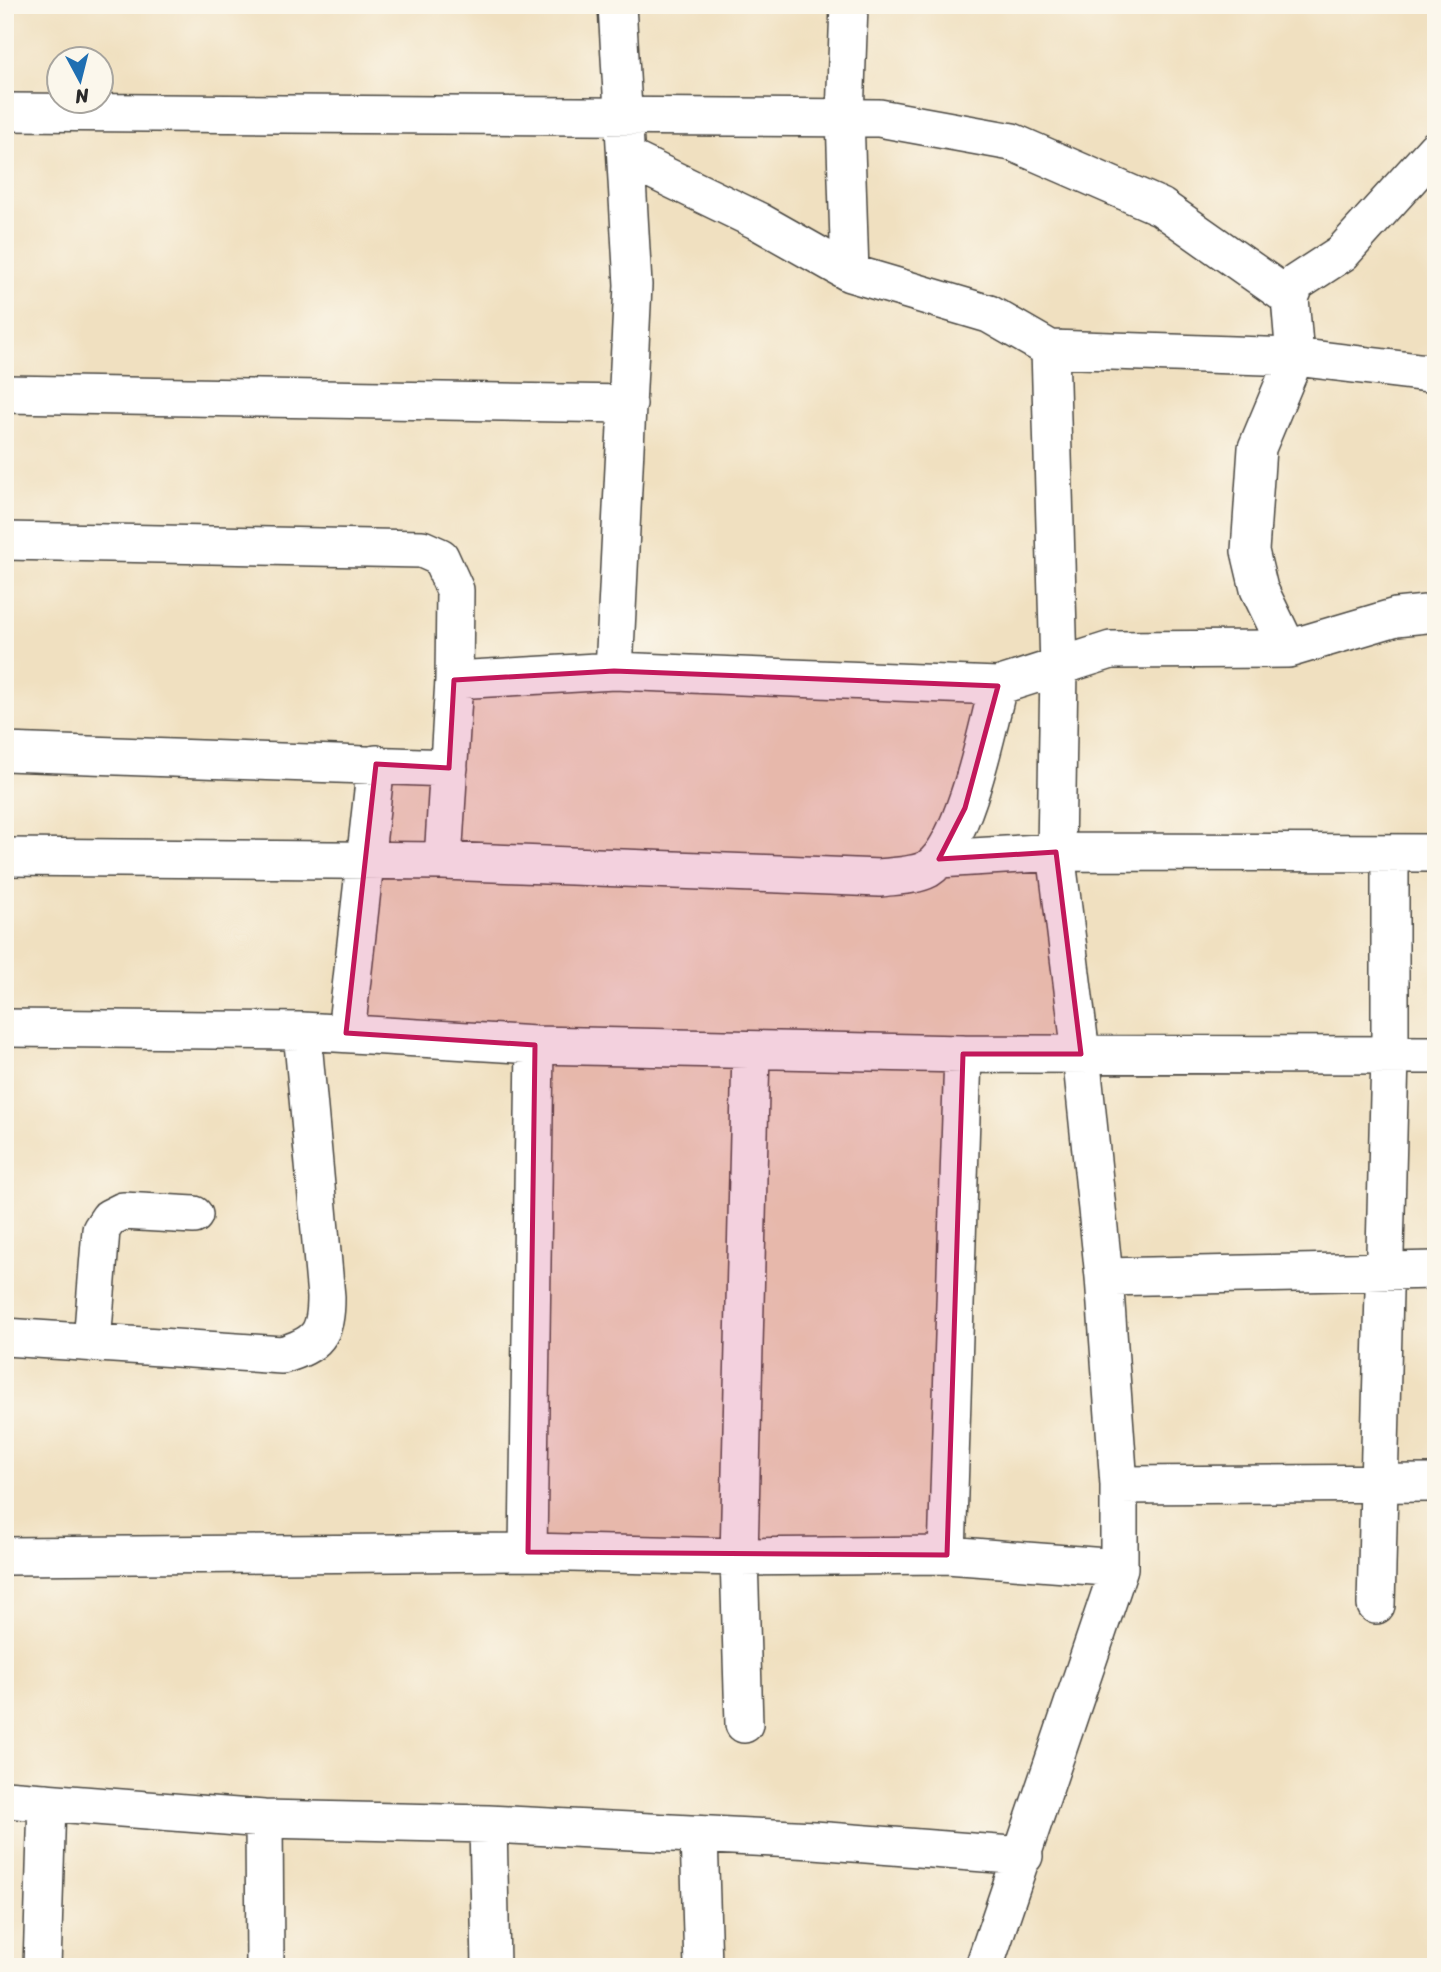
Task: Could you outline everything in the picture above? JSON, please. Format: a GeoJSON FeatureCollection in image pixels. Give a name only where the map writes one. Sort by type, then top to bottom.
{"type":"FeatureCollection","features":[{"type":"Feature","properties":{"kind":"street"},"geometry":{"type":"LineString","coordinates":[[614,671],[633,285],[628,158],[617,5]]}},
{"type":"Feature","properties":{"kind":"street"},"geometry":{"type":"LineString","coordinates":[[849,5],[845,116],[850,273]]}},
{"type":"Feature","properties":{"kind":"street"},"geometry":{"type":"LineString","coordinates":[[5,112],[879,118],[1012,142],[1161,207],[1290,298]]}},
{"type":"Feature","properties":{"kind":"street"},"geometry":{"type":"LineString","coordinates":[[1288,649],[1259,589],[1250,551],[1257,448],[1296,357],[1290,298],[1296,283],[1342,253],[1436,149]]}},
{"type":"Feature","properties":{"kind":"street"},"geometry":{"type":"LineString","coordinates":[[628,158],[758,221],[850,273],[989,314],[1050,349],[1296,357],[1436,374]]}},
{"type":"Feature","properties":{"kind":"street"},"geometry":{"type":"LineString","coordinates":[[984,1967],[1024,1856],[1119,1568],[1119,1485],[1104,1277],[1081,1054],[1056,852],[1059,668],[1050,349]]}},
{"type":"Feature","properties":{"kind":"street"},"geometry":{"type":"LineString","coordinates":[[5,394],[628,404]]}},
{"type":"Feature","properties":{"kind":"street"},"geometry":{"type":"LineString","coordinates":[[5,541],[422,549],[440,557],[455,590],[454,680],[443,861]]}},
{"type":"Feature","properties":{"kind":"street"},"geometry":{"type":"LineString","coordinates":[[454,680],[614,671],[998,686],[1111,650],[1288,649],[1396,617],[1436,613]]}},
{"type":"Feature","properties":{"kind":"street"},"geometry":{"type":"LineString","coordinates":[[5,857],[365,859],[880,878],[926,870],[939,859],[965,808],[998,686]]}},
{"type":"Feature","properties":{"kind":"street"},"geometry":{"type":"LineString","coordinates":[[5,752],[449,768]]}},
{"type":"Feature","properties":{"kind":"street"},"geometry":{"type":"LineString","coordinates":[[346,1033],[376,764]]}},
{"type":"Feature","properties":{"kind":"street"},"geometry":{"type":"LineString","coordinates":[[939,859],[1056,852],[1436,853]]}},
{"type":"Feature","properties":{"kind":"street"},"geometry":{"type":"LineString","coordinates":[[1376,1605],[1390,1056],[1390,853]]}},
{"type":"Feature","properties":{"kind":"street"},"geometry":{"type":"LineString","coordinates":[[5,1028],[302,1031],[535,1045],[963,1054],[1436,1055]]}},
{"type":"Feature","properties":{"kind":"street"},"geometry":{"type":"LineString","coordinates":[[5,1337],[282,1354],[301,1349],[317,1338],[326,1322],[326,1297],[302,1031]]}},
{"type":"Feature","properties":{"kind":"street"},"geometry":{"type":"LineString","coordinates":[[528,1552],[535,1045]]}},
{"type":"Feature","properties":{"kind":"street"},"geometry":{"type":"LineString","coordinates":[[744,1724],[739,1558],[751,1050]]}},
{"type":"Feature","properties":{"kind":"street"},"geometry":{"type":"LineString","coordinates":[[947,1555],[963,1054]]}},
{"type":"Feature","properties":{"kind":"street"},"geometry":{"type":"LineString","coordinates":[[92,1343],[102,1230],[109,1218],[123,1211],[194,1215]]}},
{"type":"Feature","properties":{"kind":"street"},"geometry":{"type":"LineString","coordinates":[[1104,1277],[1436,1270]]}},
{"type":"Feature","properties":{"kind":"street"},"geometry":{"type":"LineString","coordinates":[[1119,1485],[1436,1483]]}},
{"type":"Feature","properties":{"kind":"street"},"geometry":{"type":"LineString","coordinates":[[5,1556],[528,1552],[739,1558],[947,1555],[1119,1568]]}},
{"type":"Feature","properties":{"kind":"street"},"geometry":{"type":"LineString","coordinates":[[5,1799],[264,1819],[488,1824],[1024,1856]]}},
{"type":"Feature","properties":{"kind":"street"},"geometry":{"type":"LineString","coordinates":[[42,1967],[47,1802]]}},
{"type":"Feature","properties":{"kind":"street"},"geometry":{"type":"LineString","coordinates":[[264,1819],[265,1967]]}},
{"type":"Feature","properties":{"kind":"street"},"geometry":{"type":"LineString","coordinates":[[488,1824],[491,1967]]}},
{"type":"Feature","properties":{"kind":"street"},"geometry":{"type":"LineString","coordinates":[[699,1835],[704,1967]]}},
{"type":"Feature","properties":{"kind":"highlighted area"},"geometry":{"type":"Polygon","coordinates":[[[614,671],[998,686],[965,808],[939,859],[1056,852],[1081,1054],[963,1054],[947,1555],[528,1552],[535,1045],[346,1033],[376,764],[449,768],[454,680],[614,671]]]}}]}
